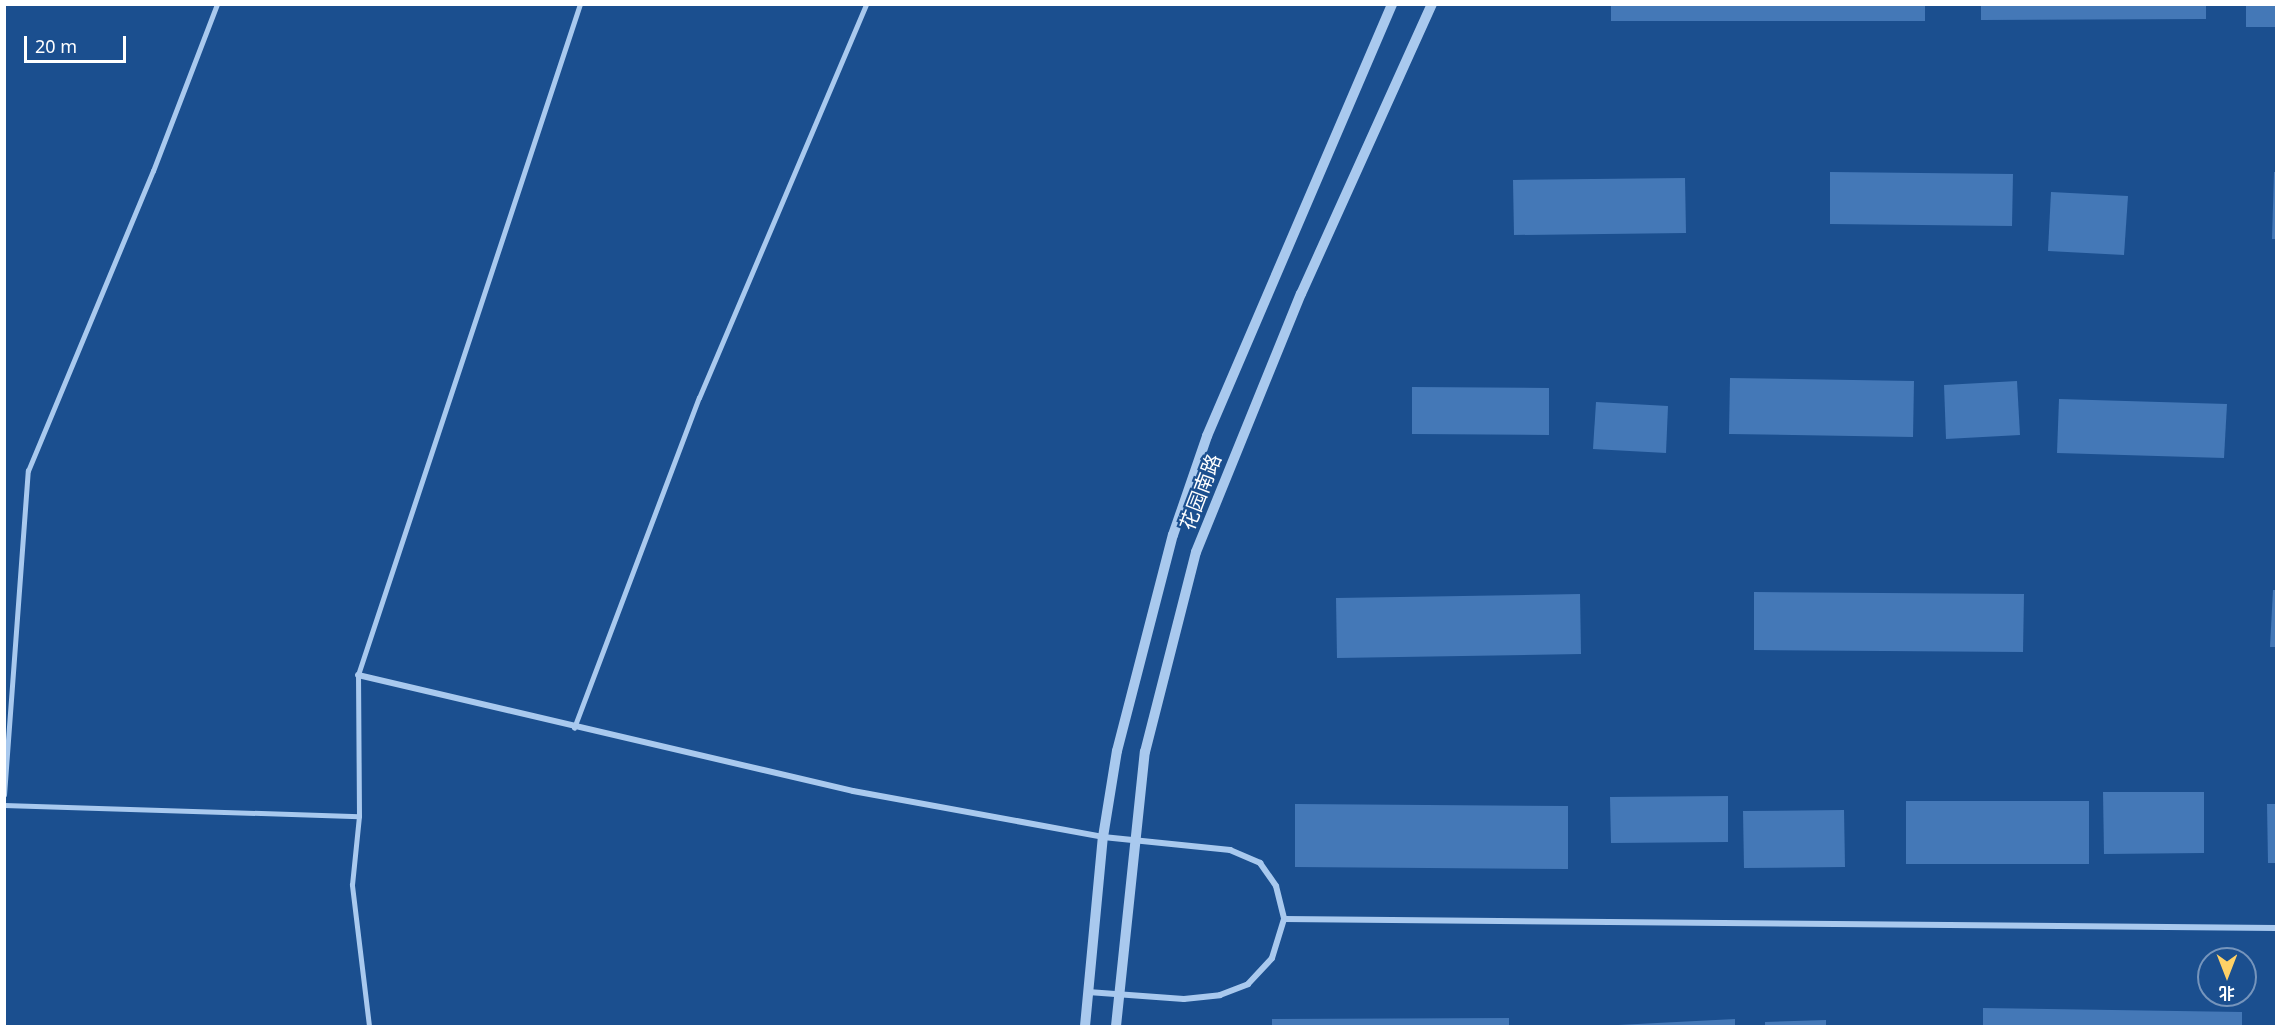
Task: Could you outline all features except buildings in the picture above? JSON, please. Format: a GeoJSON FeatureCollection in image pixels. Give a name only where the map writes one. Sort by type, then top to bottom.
{"type":"FeatureCollection","features":[{"type":"Feature","properties":{"kind":"street","name":"花园南路"},"geometry":{"type":"LineString","coordinates":[[1085,1026],[1102,837],[1142,649],[1173,535],[1207,436],[1392,4]]}},
{"type":"Feature","properties":{"kind":"street","name":"花园南路"},"geometry":{"type":"LineString","coordinates":[[1116,1026],[1145,752],[1196,552],[1301,294],[1432,4]]}},
{"type":"Feature","properties":{"kind":"street"},"geometry":{"type":"LineString","coordinates":[[358,675],[574,728],[853,790],[1102,837],[1230,850],[1260,863],[1276,886],[1284,919],[1272,958],[1248,984],[1220,995],[1184,999],[1088,992]]}},
{"type":"Feature","properties":{"kind":"street"},"geometry":{"type":"LineString","coordinates":[[1284,919],[2277,928]]}},
{"type":"Feature","properties":{"kind":"lane"},"geometry":{"type":"LineString","coordinates":[[4,795],[28,471],[153,171],[217,4]]}},
{"type":"Feature","properties":{"kind":"lane"},"geometry":{"type":"LineString","coordinates":[[369,1026],[352,885],[359,816],[358,675],[580,4]]}},
{"type":"Feature","properties":{"kind":"lane"},"geometry":{"type":"LineString","coordinates":[[574,728],[699,398],[866,4]]}},
{"type":"Feature","properties":{"kind":"lane"},"geometry":{"type":"LineString","coordinates":[[4,805],[359,816]]}}]}
